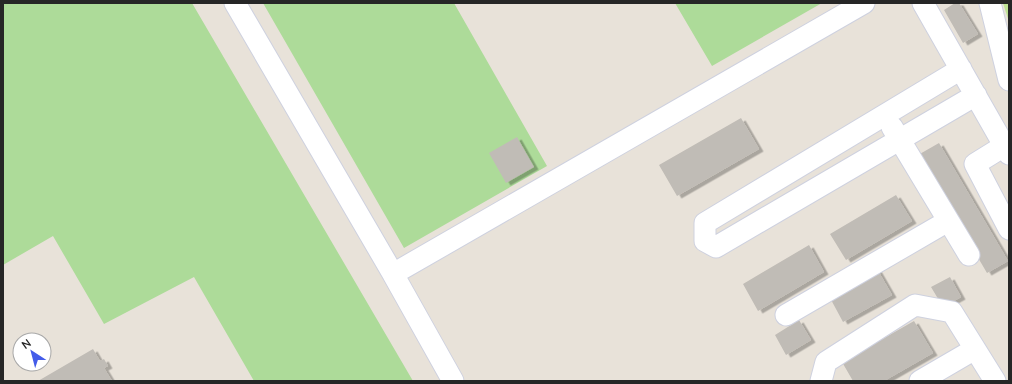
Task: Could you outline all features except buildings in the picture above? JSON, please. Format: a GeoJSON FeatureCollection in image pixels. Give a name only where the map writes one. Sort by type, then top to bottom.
{"type":"FeatureCollection","features":[{"type":"Feature","properties":{"kind":"lane"},"geometry":{"type":"LineString","coordinates":[[235,3],[393,274],[452,381]]}},
{"type":"Feature","properties":{"kind":"lane"},"geometry":{"type":"LineString","coordinates":[[393,274],[864,3]]}},
{"type":"Feature","properties":{"kind":"lane"},"geometry":{"type":"LineString","coordinates":[[923,3],[1007,150],[974,164],[1009,229]]}},
{"type":"Feature","properties":{"kind":"lane"},"geometry":{"type":"LineString","coordinates":[[990,3],[1009,80]]}},
{"type":"Feature","properties":{"kind":"lane"},"geometry":{"type":"LineString","coordinates":[[961,69],[705,223],[705,241],[716,247],[976,95]]}},
{"type":"Feature","properties":{"kind":"lane"},"geometry":{"type":"LineString","coordinates":[[885,115],[969,255]]}},
{"type":"Feature","properties":{"kind":"lane"},"geometry":{"type":"LineString","coordinates":[[786,315],[948,221]]}},
{"type":"Feature","properties":{"kind":"lane"},"geometry":{"type":"LineString","coordinates":[[821,381],[826,362],[915,305],[952,312],[995,381]]}},
{"type":"Feature","properties":{"kind":"lane"},"geometry":{"type":"LineString","coordinates":[[920,381],[975,349]]}},
{"type":"Feature","properties":{"kind":"green space"},"geometry":{"type":"Polygon","coordinates":[[[3,3],[192,3],[413,381],[254,381],[194,277],[104,324],[53,236],[3,265],[3,3]]]}},
{"type":"Feature","properties":{"kind":"green space"},"geometry":{"type":"Polygon","coordinates":[[[263,3],[454,3],[547,166],[404,248],[263,3]]]}},
{"type":"Feature","properties":{"kind":"green space"},"geometry":{"type":"Polygon","coordinates":[[[675,3],[822,3],[712,66],[675,3]]]}},
{"type":"Feature","properties":{"kind":"green space"},"geometry":{"type":"Polygon","coordinates":[[[1003,3],[1009,3],[1009,22],[1003,3]]]}}]}
